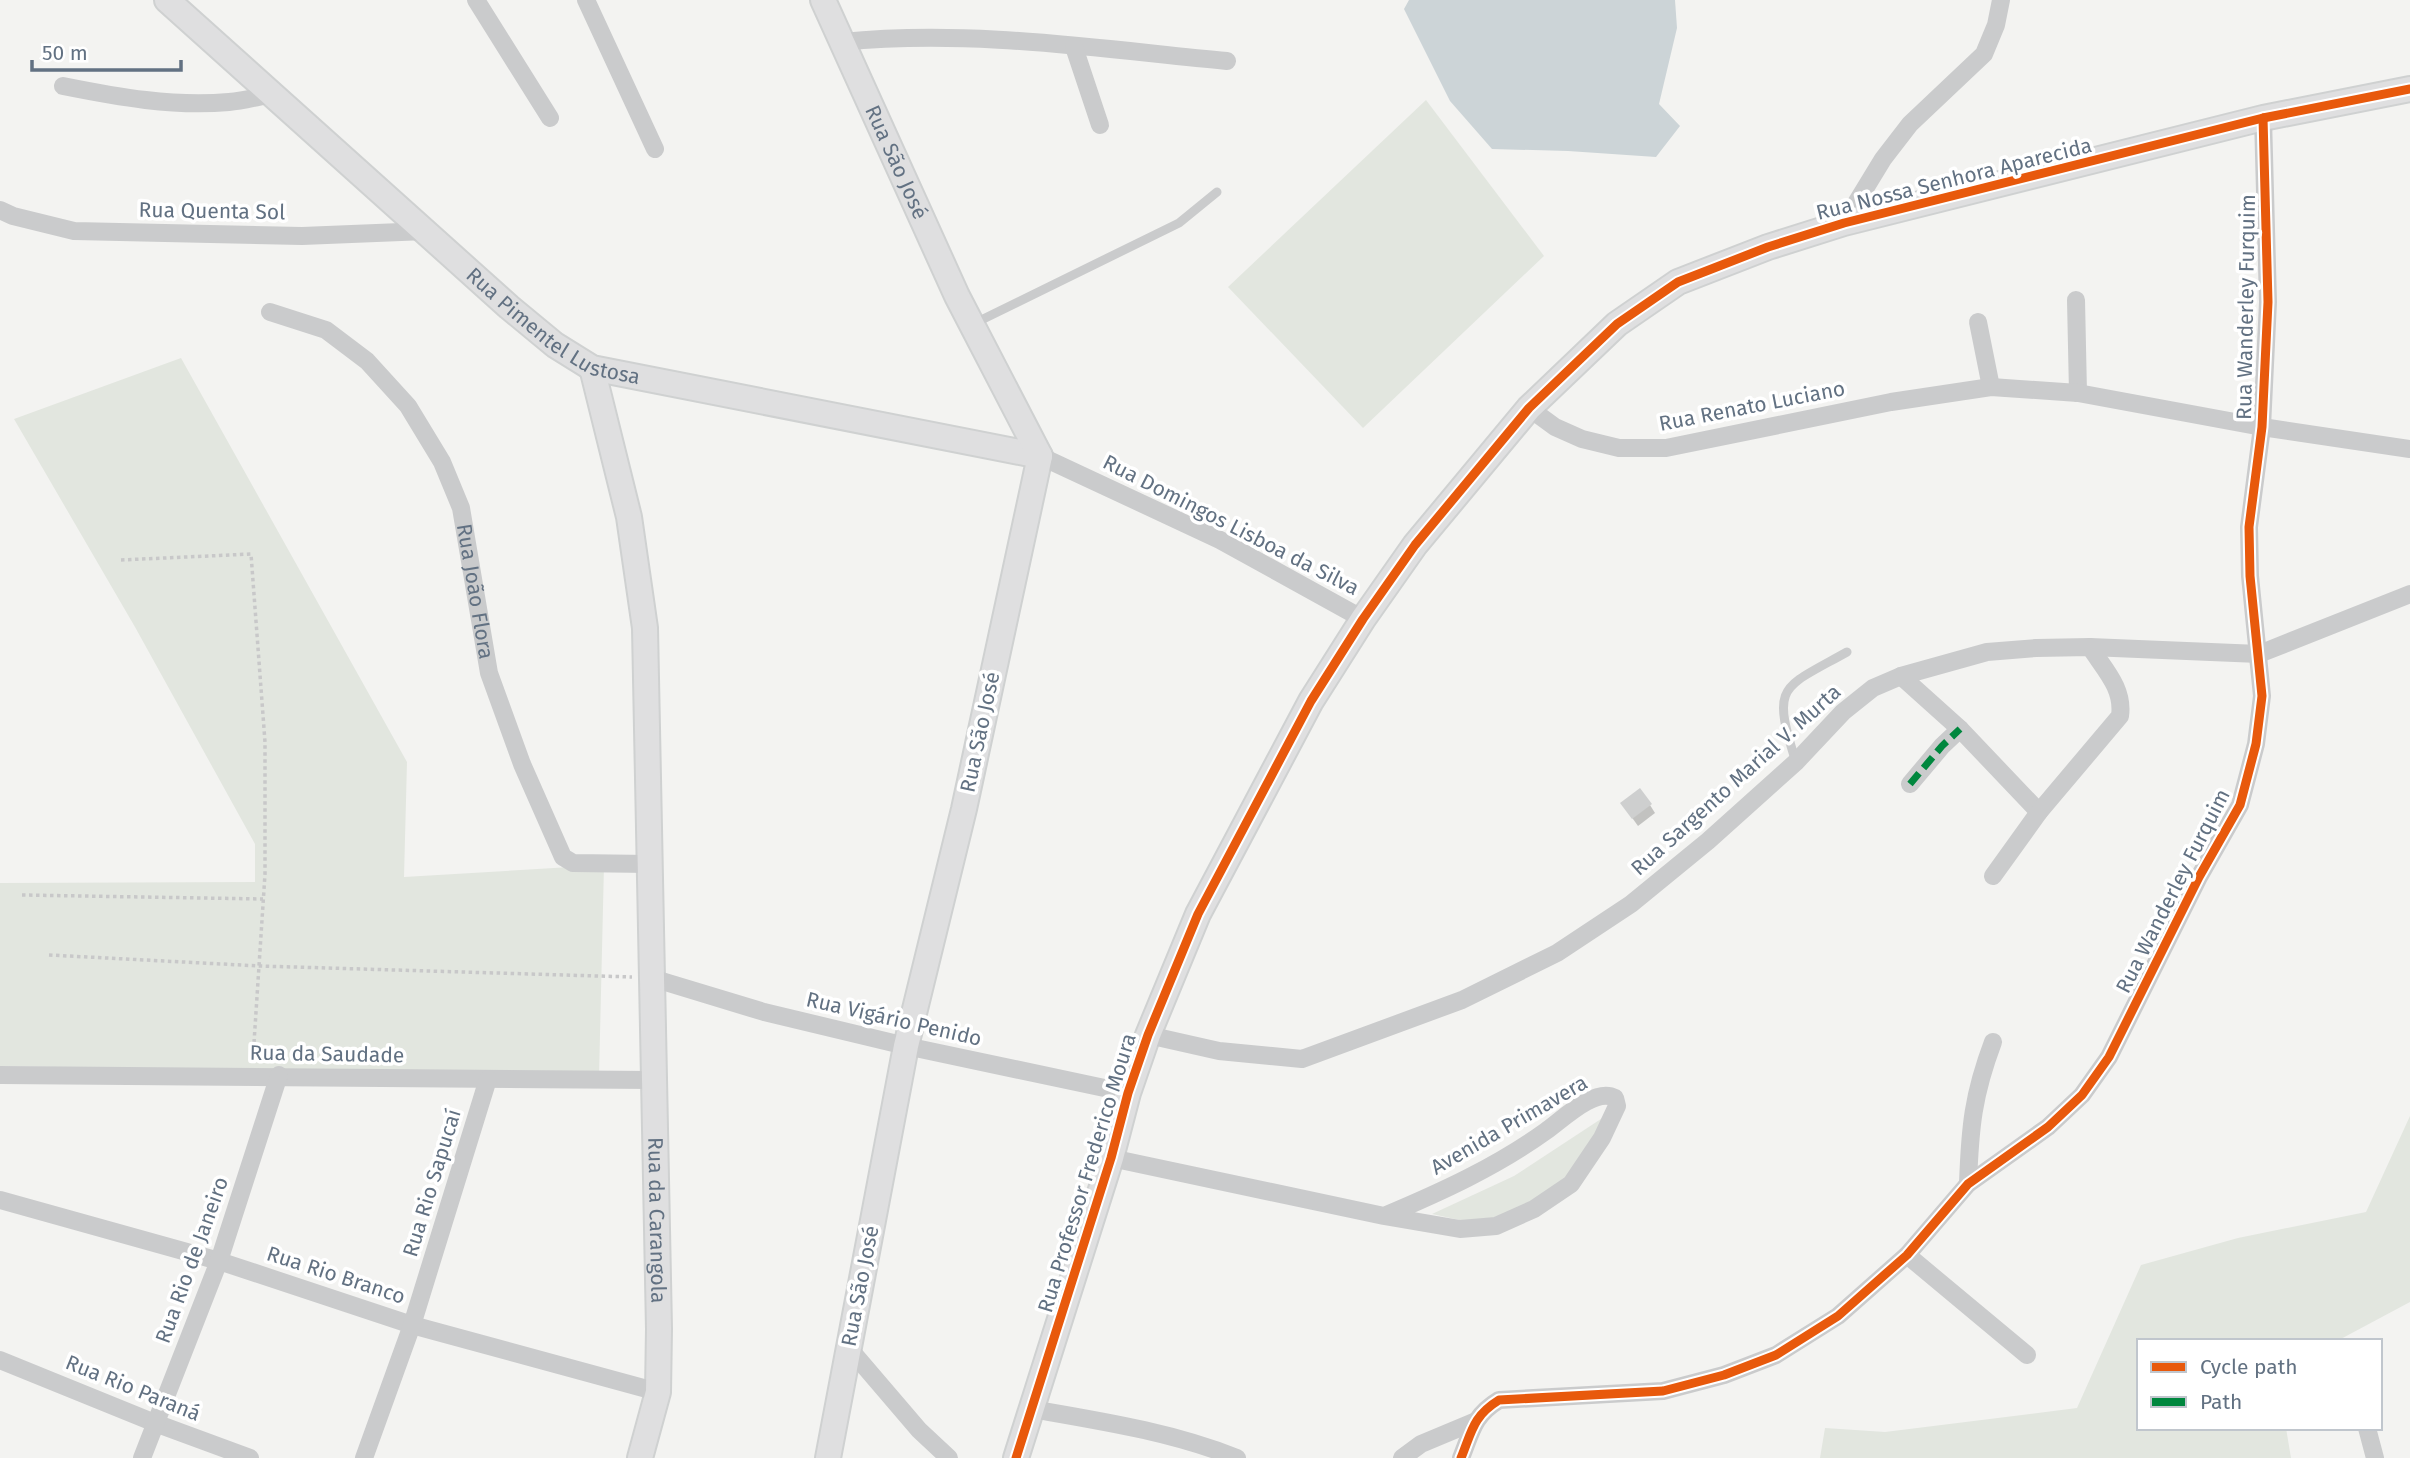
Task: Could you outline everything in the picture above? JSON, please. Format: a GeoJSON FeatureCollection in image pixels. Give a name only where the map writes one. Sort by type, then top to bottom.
{"type":"FeatureCollection","features":[{"type":"Feature","properties":{"kind":"main road","name":"Rua Pimentel Lustosa"},"geometry":{"type":"LineString","coordinates":[[167,0],[509,307],[555,345],[592,368],[1040,456]]}},
{"type":"Feature","properties":{"kind":"main road","name":"Rua São José"},"geometry":{"type":"LineString","coordinates":[[823,0],[882,134],[972,324],[1040,456],[964,809],[906,1046],[828,1458]]}},
{"type":"Feature","properties":{"kind":"main road","name":"Rua Nossa Senhora Aparecida"},"geometry":{"type":"LineString","coordinates":[[1363,619],[1415,545],[1529,408],[1617,324],[1678,282],[1768,247],[1844,223],[2263,118],[2410,89]]}},
{"type":"Feature","properties":{"kind":"main road"},"geometry":{"type":"LineString","coordinates":[[592,368],[629,517],[645,628],[652,978]]}},
{"type":"Feature","properties":{"kind":"main road","name":"Rua Professor Frederico Moura"},"geometry":{"type":"LineString","coordinates":[[1017,1458],[1148,1035],[1198,914],[1311,701],[1363,619]]}},
{"type":"Feature","properties":{"kind":"main road","name":"Rua da Carangola"},"geometry":{"type":"LineString","coordinates":[[640,1458],[658,1392],[652,978]]}},
{"type":"Feature","properties":{"kind":"street"},"geometry":{"type":"LineString","coordinates":[[586,0],[655,149]]}},
{"type":"Feature","properties":{"kind":"street","name":"Rua Nossa Senhora Aparecida"},"geometry":{"type":"LineString","coordinates":[[1844,223],[1883,159],[1910,124],[1984,54],[1996,24],[2001,0]]}},
{"type":"Feature","properties":{"kind":"street"},"geometry":{"type":"LineString","coordinates":[[479,1],[550,118]]}},
{"type":"Feature","properties":{"kind":"street"},"geometry":{"type":"LineString","coordinates":[[842,42],[891,37],[946,37],[1227,61]]}},
{"type":"Feature","properties":{"kind":"street"},"geometry":{"type":"LineString","coordinates":[[1074,47],[1100,125]]}},
{"type":"Feature","properties":{"kind":"street"},"geometry":{"type":"LineString","coordinates":[[63,86],[121,97],[175,103],[230,102],[271,94]]}},
{"type":"Feature","properties":{"kind":"street","name":"Rua Wanderley Furquim"},"geometry":{"type":"LineString","coordinates":[[1475,1421],[1483,1409],[1499,1400],[1663,1391],[1724,1375],[1776,1355],[1839,1316],[1907,1255],[1968,1184],[2048,1127],[2082,1095],[2109,1057],[2199,877],[2241,804],[2258,732],[2262,696],[2250,576],[2249,527],[2262,427],[2268,302],[2263,118]]}},
{"type":"Feature","properties":{"kind":"street","name":"Rua Quenta Sol"},"geometry":{"type":"LineString","coordinates":[[0,210],[13,216],[74,231],[302,236],[426,231]]}},
{"type":"Feature","properties":{"kind":"street"},"geometry":{"type":"LineString","coordinates":[[2076,300],[2078,393]]}},
{"type":"Feature","properties":{"kind":"street","name":"Rua João Flora"},"geometry":{"type":"LineString","coordinates":[[270,312],[326,330],[367,361],[408,406],[442,462],[461,508],[489,673],[510,733],[563,857],[581,864],[650,864]]}},
{"type":"Feature","properties":{"kind":"street"},"geometry":{"type":"LineString","coordinates":[[1978,322],[1991,387]]}},
{"type":"Feature","properties":{"kind":"street","name":"Rua Renato Luciano"},"geometry":{"type":"LineString","coordinates":[[1529,408],[1555,427],[1582,439],[1619,448],[1667,448],[1891,402],[1991,387],[2078,393],[2262,427],[2410,449]]}},
{"type":"Feature","properties":{"kind":"street","name":"Rua Domingos Lisboa da Silva"},"geometry":{"type":"LineString","coordinates":[[1040,456],[1220,540],[1363,619]]}},
{"type":"Feature","properties":{"kind":"street"},"geometry":{"type":"LineString","coordinates":[[2259,654],[2410,594]]}},
{"type":"Feature","properties":{"kind":"street"},"geometry":{"type":"LineString","coordinates":[[1993,876],[2039,812],[2120,716],[2122,701],[2119,691],[2090,647]]}},
{"type":"Feature","properties":{"kind":"street","name":"Rua Sargento Marial V. Murta"},"geometry":{"type":"LineString","coordinates":[[1148,1035],[1257,1057],[1302,1059],[1462,1000],[1557,953],[1631,904],[1708,841],[1796,762],[1853,704],[1873,688],[1900,676],[1987,652],[2090,647],[2259,654]]}},
{"type":"Feature","properties":{"kind":"street"},"geometry":{"type":"LineString","coordinates":[[1900,676],[1960,729],[2039,812]]}},
{"type":"Feature","properties":{"kind":"street"},"geometry":{"type":"LineString","coordinates":[[1910,784],[1960,729]]}},
{"type":"Feature","properties":{"kind":"street","name":"Rua Vigário Penido"},"geometry":{"type":"LineString","coordinates":[[652,978],[764,1012],[906,1046],[1128,1093]]}},
{"type":"Feature","properties":{"kind":"street"},"geometry":{"type":"LineString","coordinates":[[1968,1184],[1974,1101],[1993,1042]]}},
{"type":"Feature","properties":{"kind":"street","name":"Rua da Saudade"},"geometry":{"type":"LineString","coordinates":[[0,1075],[279,1075],[654,1080]]}},
{"type":"Feature","properties":{"kind":"street","name":"Rua Rio de Janeiro"},"geometry":{"type":"LineString","coordinates":[[142,1458],[219,1261],[279,1075]]}},
{"type":"Feature","properties":{"kind":"street","name":"Rua Rio Sapucaí"},"geometry":{"type":"LineString","coordinates":[[364,1458],[412,1325],[488,1079]]}},
{"type":"Feature","properties":{"kind":"street","name":"Avenida Primavera"},"geometry":{"type":"LineString","coordinates":[[1111,1158],[1384,1216],[1460,1229],[1496,1226],[1535,1209],[1571,1184],[1602,1138],[1617,1106],[1615,1098],[1600,1095],[1518,1151],[1449,1189],[1384,1216]]}},
{"type":"Feature","properties":{"kind":"street","name":"Rua Rio Branco"},"geometry":{"type":"LineString","coordinates":[[0,1200],[219,1261],[412,1325],[658,1392]]}},
{"type":"Feature","properties":{"kind":"street"},"geometry":{"type":"LineString","coordinates":[[1907,1255],[2027,1355]]}},
{"type":"Feature","properties":{"kind":"street"},"geometry":{"type":"LineString","coordinates":[[848,1347],[919,1430],[949,1458]]}},
{"type":"Feature","properties":{"kind":"street","name":"Rua Rio Paraná"},"geometry":{"type":"LineString","coordinates":[[0,1360],[250,1458]]}},
{"type":"Feature","properties":{"kind":"street"},"geometry":{"type":"LineString","coordinates":[[1032,1409],[1116,1424],[1208,1446],[1237,1458]]}},
{"type":"Feature","properties":{"kind":"street"},"geometry":{"type":"LineString","coordinates":[[1402,1458],[1421,1444],[1475,1421]]}},
{"type":"Feature","properties":{"kind":"street"},"geometry":{"type":"LineString","coordinates":[[1461,1458],[1475,1421]]}},
{"type":"Feature","properties":{"kind":"street"},"geometry":{"type":"LineString","coordinates":[[2368,1430],[2375,1458]]}},
{"type":"Feature","properties":{"kind":"lane"},"geometry":{"type":"LineString","coordinates":[[972,324],[1178,223],[1217,192]]}},
{"type":"Feature","properties":{"kind":"lane"},"geometry":{"type":"LineString","coordinates":[[1796,762],[1782,707],[1785,693],[1795,681],[1847,652]]}},
{"type":"Feature","properties":{"kind":"path"},"geometry":{"type":"LineString","coordinates":[[121,560],[251,554],[265,742],[263,899],[256,1046]]}},
{"type":"Feature","properties":{"kind":"path"},"geometry":{"type":"LineString","coordinates":[[22,895],[263,899]]}},
{"type":"Feature","properties":{"kind":"path"},"geometry":{"type":"LineString","coordinates":[[49,955],[260,966],[652,978]]}},
{"type":"Feature","properties":{"kind":"shaded area"},"geometry":{"type":"Polygon","coordinates":[[[1409,0],[1675,0],[1677,28],[1659,104],[1680,126],[1656,157],[1492,149],[1450,101],[1404,9],[1409,0]]]}},
{"type":"Feature","properties":{"kind":"shaded area"},"geometry":{"type":"Polygon","coordinates":[[[1426,100],[1544,256],[1363,428],[1228,287],[1426,100]]]}},
{"type":"Feature","properties":{"kind":"shaded area"},"geometry":{"type":"Polygon","coordinates":[[[181,358],[407,762],[404,877],[604,865],[599,1077],[0,1066],[0,883],[255,882],[255,844],[135,627],[14,419],[181,358]]]}},
{"type":"Feature","properties":{"kind":"shaded area"},"geometry":{"type":"Polygon","coordinates":[[[1607,1115],[1570,1177],[1540,1202],[1487,1226],[1432,1214],[1514,1176],[1607,1115]]]}},
{"type":"Feature","properties":{"kind":"shaded area"},"geometry":{"type":"Polygon","coordinates":[[[2410,1116],[2410,1302],[2341,1339],[2137,1339],[2137,1430],[2286,1430],[2291,1458],[1820,1458],[1825,1428],[1885,1432],[2077,1408],[2141,1265],[2238,1238],[2366,1212],[2410,1116]]]}},
{"type":"Feature","properties":{"kind":"building"},"geometry":{"type":"Polygon","coordinates":[[[1640,788],[1652,804],[1632,819],[1620,803],[1640,788]]]}},
{"type":"Feature","properties":{"kind":"marked path"},"geometry":{"type":"LineString","coordinates":[[1910,784],[1960,729]]}},
{"type":"Feature","properties":{"kind":"cycle path"},"geometry":{"type":"LineString","coordinates":[[1016,1458],[1111,1158],[1128,1093],[1148,1035],[1198,914],[1311,701],[1363,619],[1415,545],[1529,408],[1617,324],[1678,282],[1768,247],[1844,223],[2263,118],[2410,89]]}},
{"type":"Feature","properties":{"kind":"cycle path"},"geometry":{"type":"LineString","coordinates":[[1461,1458],[1478,1418],[1499,1400],[1663,1391],[1724,1375],[1776,1355],[1838,1316],[1907,1255],[1968,1184],[2048,1127],[2082,1095],[2109,1057],[2199,877],[2240,805],[2256,744],[2262,696],[2250,576],[2249,527],[2262,427],[2268,302],[2263,118]]}}]}
